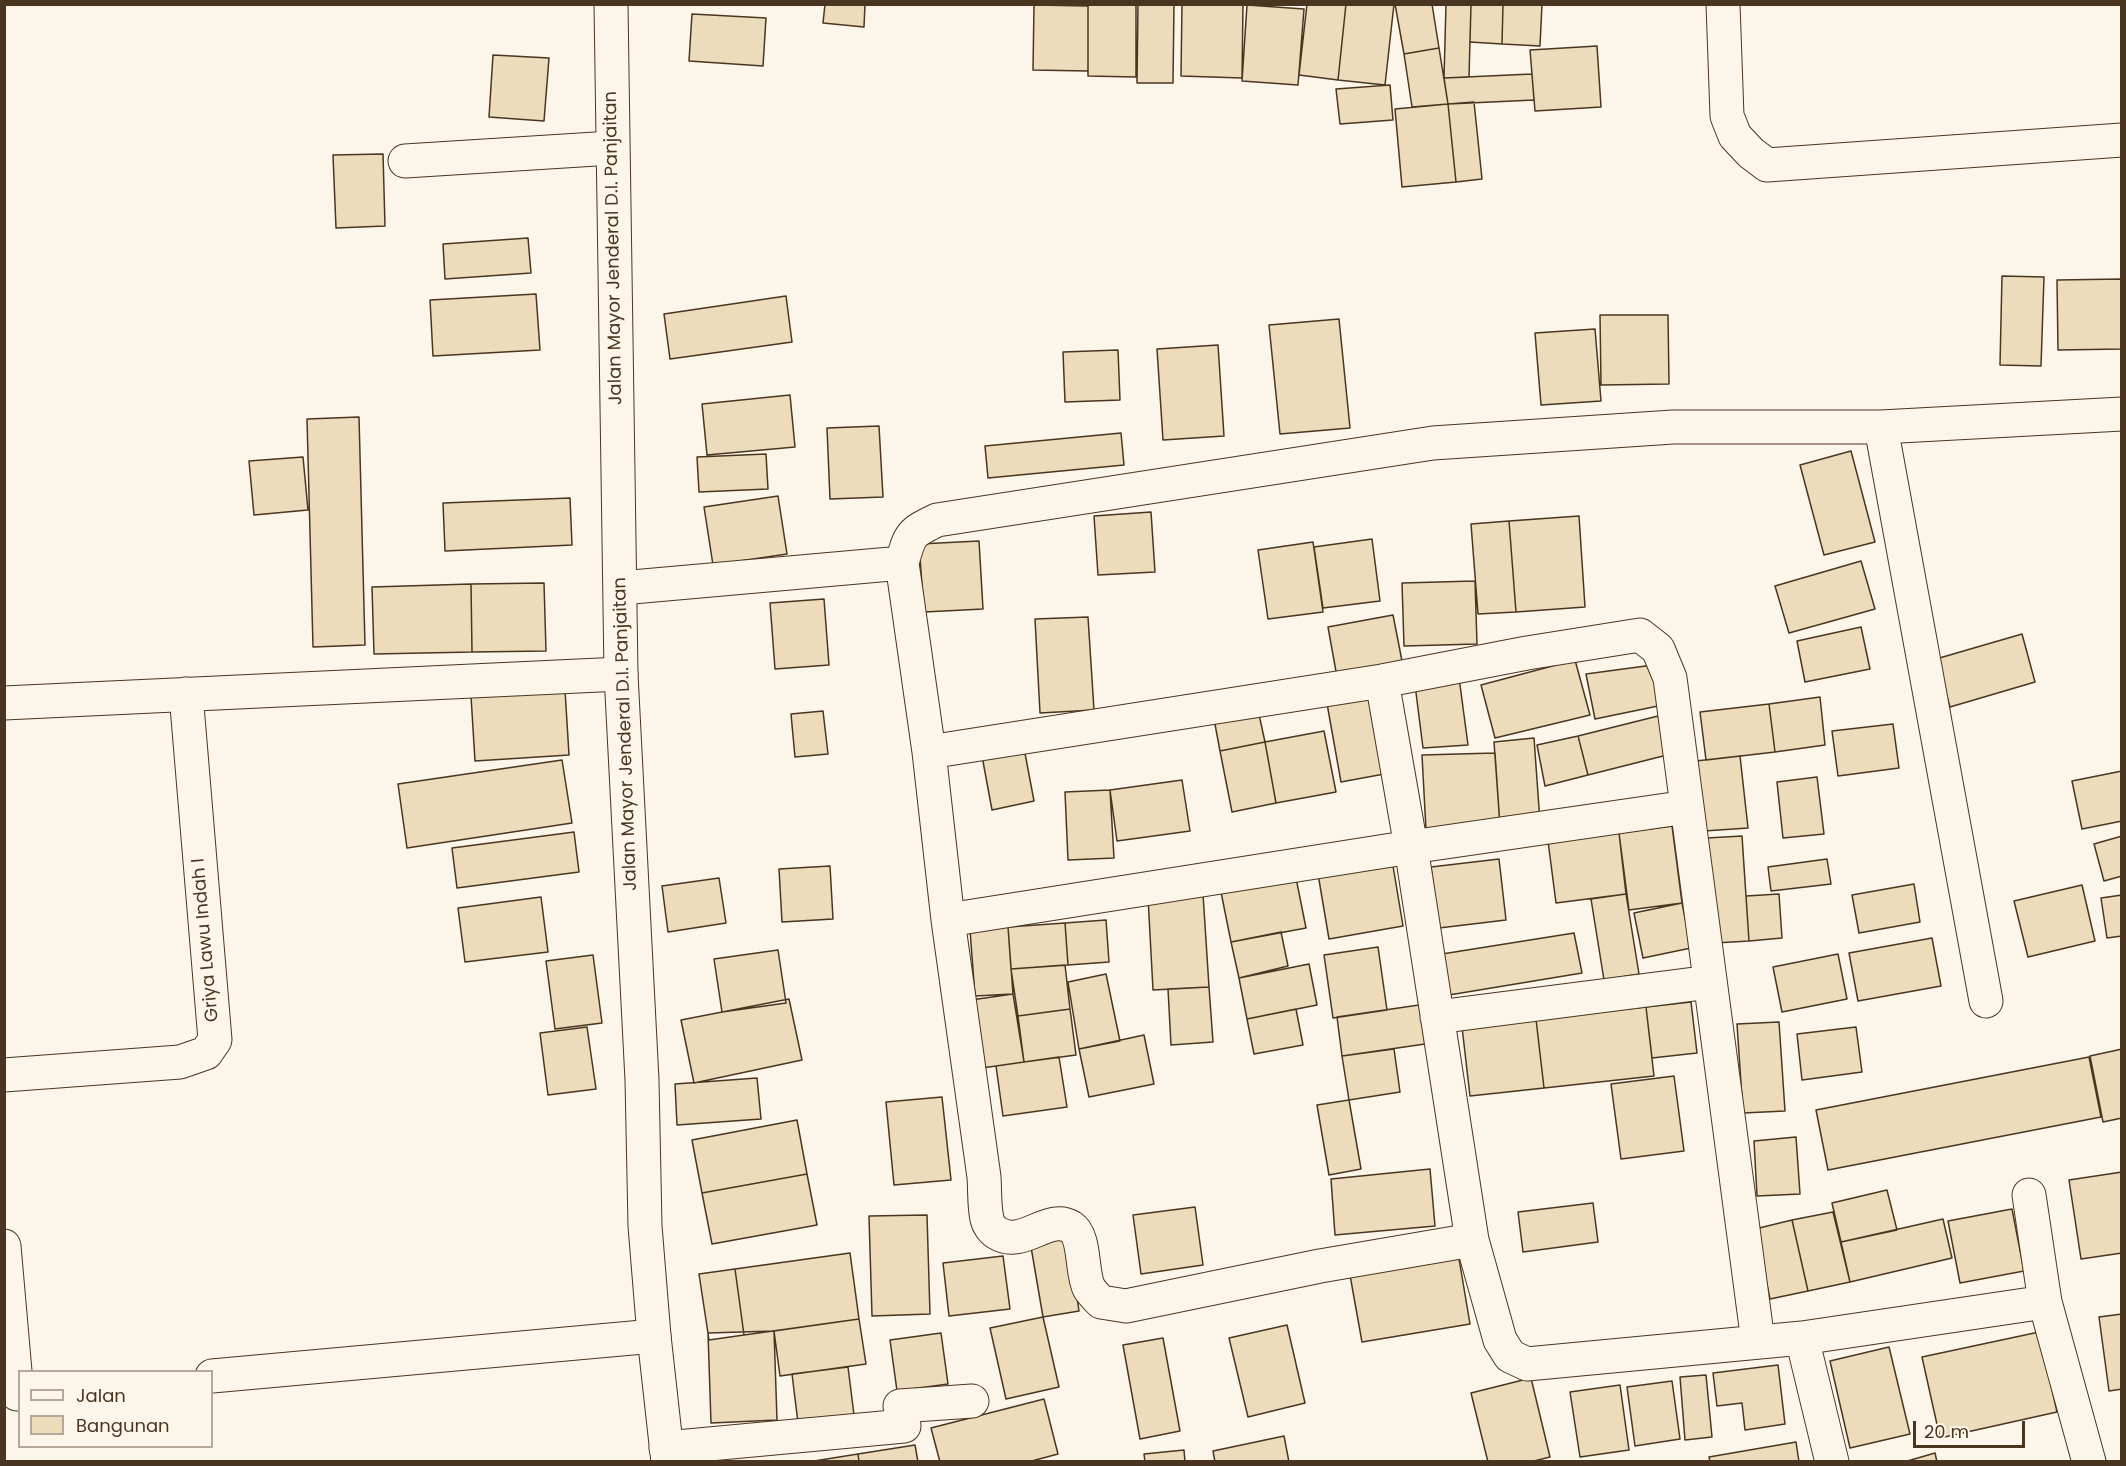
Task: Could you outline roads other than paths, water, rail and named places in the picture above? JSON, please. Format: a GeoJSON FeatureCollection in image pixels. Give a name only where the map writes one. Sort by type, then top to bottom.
{"type":"FeatureCollection","features":[{"type":"Feature","properties":{"kind":"street","name":"Jalan Mayor Jenderal D.I. Panjaitan"},"geometry":{"type":"LineString","coordinates":[[610,4],[621,674],[642,1080],[645,1226],[667,1455]]}},
{"type":"Feature","properties":{"kind":"street"},"geometry":{"type":"LineString","coordinates":[[1723,4],[1727,116],[1735,136],[1751,153],[1767,165],[2121,140]]}},
{"type":"Feature","properties":{"kind":"street"},"geometry":{"type":"LineString","coordinates":[[405,161],[612,148]]}},
{"type":"Feature","properties":{"kind":"street"},"geometry":{"type":"LineString","coordinates":[[1472,1240],[1320,1266],[1126,1306],[1101,1302],[1088,1287],[1079,1240],[1074,1228],[1064,1224],[1053,1224],[1015,1238],[1004,1238],[993,1231],[987,1220],[984,1177],[902,562],[908,538],[917,529],[937,520],[1433,443],[1673,427],[1881,427],[2121,414]]}},
{"type":"Feature","properties":{"kind":"street"},"geometry":{"type":"LineString","coordinates":[[1881,427],[1986,1001]]}},
{"type":"Feature","properties":{"kind":"street"},"geometry":{"type":"LineString","coordinates":[[621,588],[902,562]]}},
{"type":"Feature","properties":{"kind":"street"},"geometry":{"type":"LineString","coordinates":[[929,752],[1382,681],[1527,653],[1640,635],[1658,649],[1670,678],[1758,1342]]}},
{"type":"Feature","properties":{"kind":"street"},"geometry":{"type":"LineString","coordinates":[[4,703],[621,674]]}},
{"type":"Feature","properties":{"kind":"street"},"geometry":{"type":"LineString","coordinates":[[1382,681],[1411,848],[1472,1240],[1500,1340],[1510,1356],[1527,1364],[1802,1338],[2046,1302]]}},
{"type":"Feature","properties":{"kind":"street","name":"Griya Lawu Indah I"},"geometry":{"type":"LineString","coordinates":[[4,1075],[180,1062],[206,1053],[214,1040],[186,694]]}},
{"type":"Feature","properties":{"kind":"street"},"geometry":{"type":"LineString","coordinates":[[948,920],[1687,807]]}},
{"type":"Feature","properties":{"kind":"street"},"geometry":{"type":"LineString","coordinates":[[1437,1017],[1710,982]]}},
{"type":"Feature","properties":{"kind":"street"},"geometry":{"type":"LineString","coordinates":[[2030,1195],[2046,1302],[2089,1461]]}},
{"type":"Feature","properties":{"kind":"street"},"geometry":{"type":"LineString","coordinates":[[4,1246],[14,1394]]}},
{"type":"Feature","properties":{"kind":"street"},"geometry":{"type":"LineString","coordinates":[[213,1376],[654,1336]]}},
{"type":"Feature","properties":{"kind":"street"},"geometry":{"type":"LineString","coordinates":[[1802,1338],[1832,1461]]}},
{"type":"Feature","properties":{"kind":"street"},"geometry":{"type":"LineString","coordinates":[[667,1455],[904,1426],[900,1406],[972,1401]]}}]}
